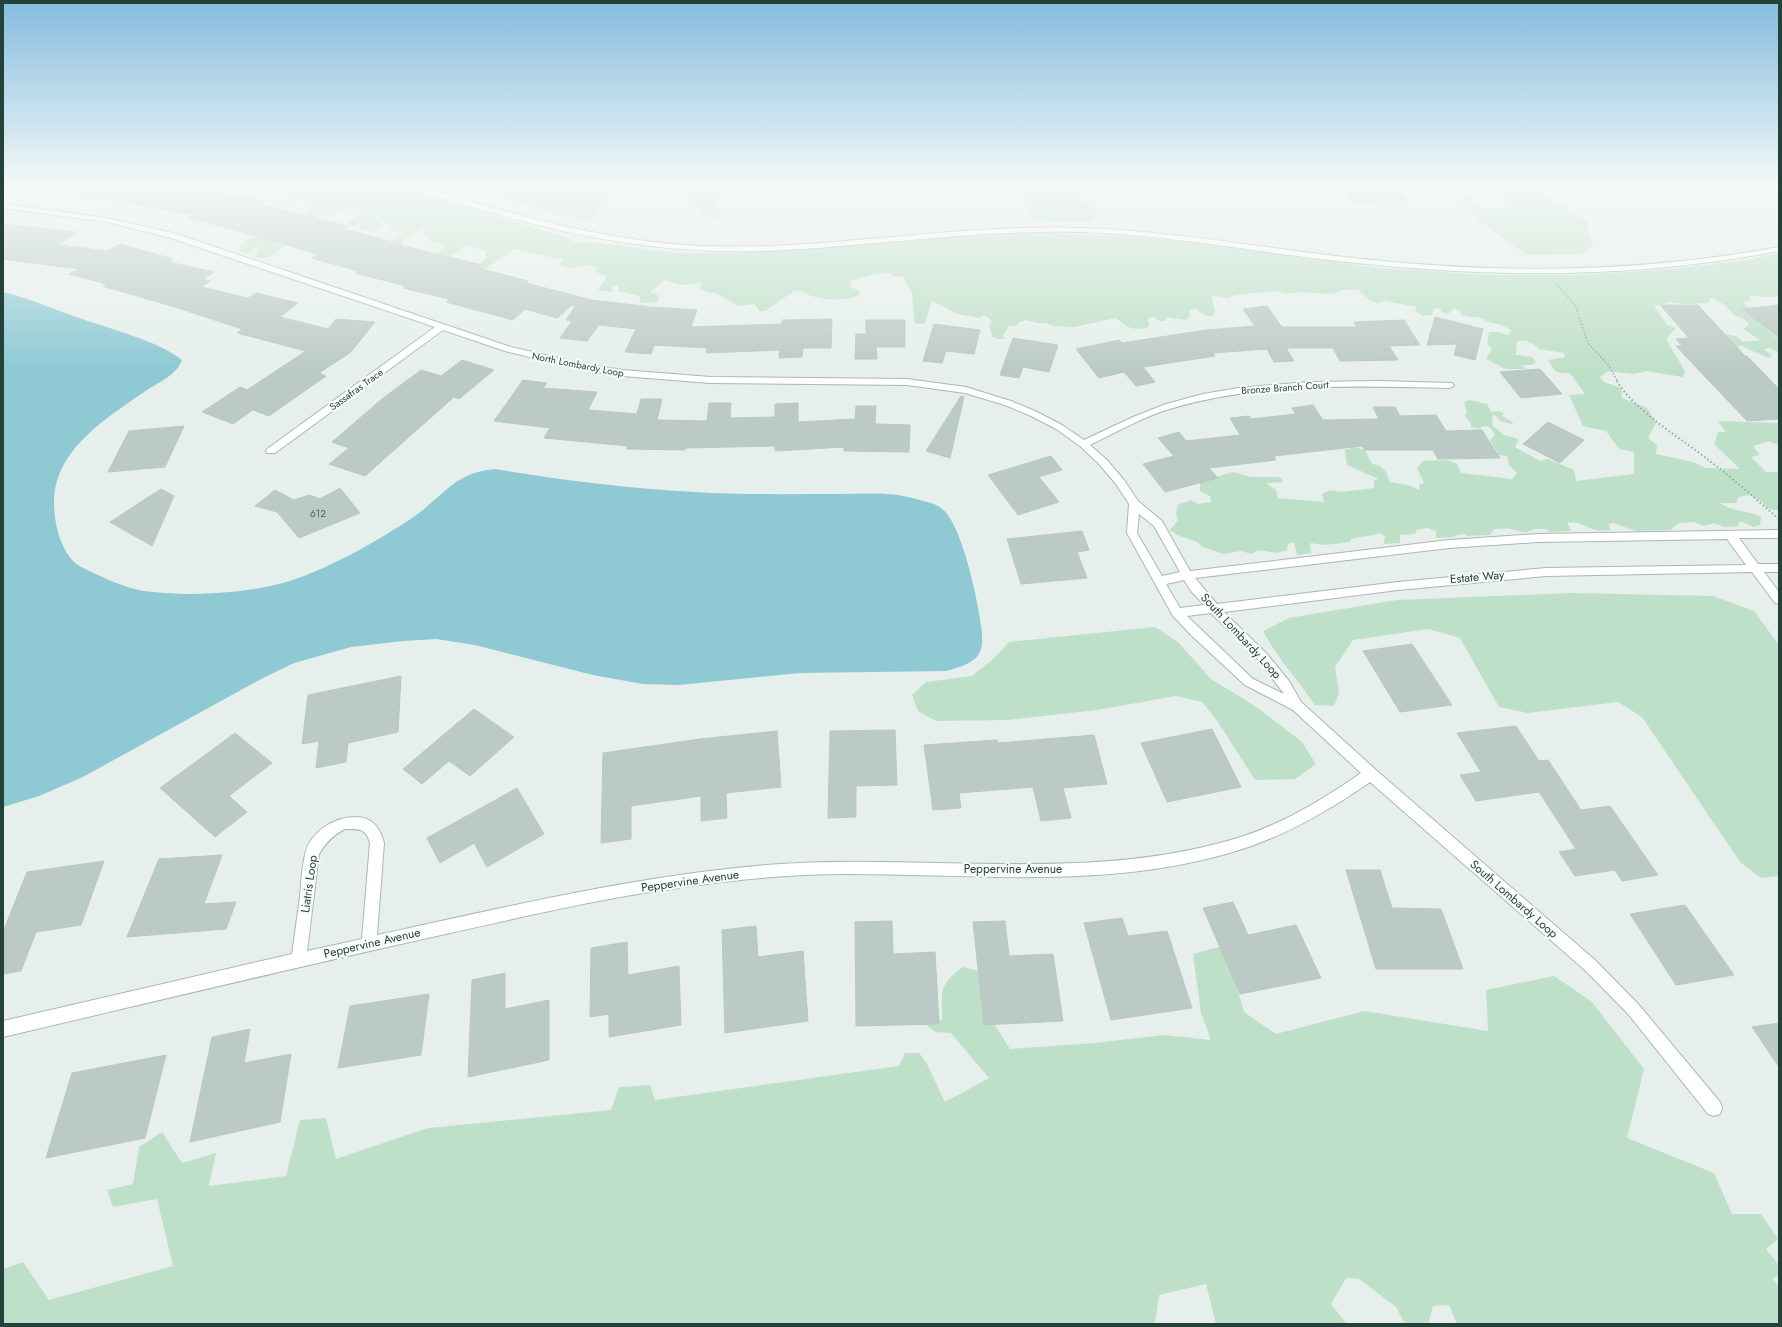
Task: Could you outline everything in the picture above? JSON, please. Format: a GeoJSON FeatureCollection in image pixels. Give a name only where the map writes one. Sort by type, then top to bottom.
{"type":"FeatureCollection","features":[{"type":"Feature","properties":{"kind":"street","name":"North Lombardy Loop"},"geometry":{"type":"LineString","coordinates":[[204,246],[544,359],[623,374],[710,380],[907,382],[966,390],[994,398],[1034,414],[1059,427],[1083,444],[1103,462],[1120,482],[1134,504],[1158,524],[1195,588]]}},
{"type":"Feature","properties":{"kind":"street"},"geometry":{"type":"LineString","coordinates":[[665,246],[731,248],[797,246]]}},
{"type":"Feature","properties":{"kind":"street"},"geometry":{"type":"LineString","coordinates":[[1241,246],[1377,264],[1476,270],[1545,271],[1631,268],[1682,264],[1736,257],[1779,249]]}},
{"type":"Feature","properties":{"kind":"street","name":"Sassafras Trace"},"geometry":{"type":"LineString","coordinates":[[271,451],[442,326]]}},
{"type":"Feature","properties":{"kind":"street","name":"Bronze Branch Court"},"geometry":{"type":"LineString","coordinates":[[1083,444],[1137,418],[1168,407],[1202,397],[1238,390],[1308,384],[1449,385]]}},
{"type":"Feature","properties":{"kind":"street"},"geometry":{"type":"LineString","coordinates":[[1134,504],[1132,533],[1158,581],[1187,575],[1449,544],[1538,538],[1778,535]]}},
{"type":"Feature","properties":{"kind":"street"},"geometry":{"type":"LineString","coordinates":[[1731,536],[1779,600]]}},
{"type":"Feature","properties":{"kind":"street","name":"Estate Way"},"geometry":{"type":"LineString","coordinates":[[1177,613],[1398,586],[1538,572],[1779,568]]}},
{"type":"Feature","properties":{"kind":"street","name":"South Lombardy Loop"},"geometry":{"type":"LineString","coordinates":[[1158,581],[1177,613],[1196,633],[1249,682],[1297,706],[1372,774],[1591,966],[1634,1010],[1714,1108]]}},
{"type":"Feature","properties":{"kind":"street","name":"South Lombardy Loop"},"geometry":{"type":"LineString","coordinates":[[1195,588],[1236,632],[1263,657],[1285,684],[1297,706]]}},
{"type":"Feature","properties":{"kind":"street","name":"Peppervine Avenue"},"geometry":{"type":"LineString","coordinates":[[3,1029],[369,943],[662,883],[760,871],[827,868],[1037,870],[1116,868],[1180,859],[1240,844],[1286,826],[1328,804],[1372,774]]}},
{"type":"Feature","properties":{"kind":"street","name":"Liatris Loop"},"geometry":{"type":"LineString","coordinates":[[299,960],[312,853],[319,841],[330,830],[344,823],[362,823],[374,832],[377,843],[369,943]]}},
{"type":"Feature","properties":{"kind":"path"},"geometry":{"type":"LineString","coordinates":[[1545,271],[1575,305],[1588,343],[1609,366],[1624,393],[1662,425],[1712,462],[1779,518]]}},
{"type":"Feature","properties":{"kind":"green space"},"geometry":{"type":"Polygon","coordinates":[[[241,246],[284,246],[268,258],[255,257],[260,246],[246,254],[238,250],[241,246]]]}},
{"type":"Feature","properties":{"kind":"green space"},"geometry":{"type":"Polygon","coordinates":[[[446,246],[465,246],[456,253],[426,269],[424,261],[446,246]]]}},
{"type":"Feature","properties":{"kind":"green space"},"geometry":{"type":"Polygon","coordinates":[[[469,246],[623,246],[675,253],[730,253],[842,246],[1216,246],[1380,268],[1488,275],[1578,275],[1673,269],[1748,260],[1779,253],[1779,295],[1772,297],[1749,296],[1752,301],[1744,302],[1745,305],[1750,308],[1742,309],[1779,340],[1779,353],[1770,348],[1764,349],[1772,356],[1768,358],[1742,346],[1731,347],[1719,333],[1736,336],[1743,342],[1760,340],[1743,329],[1749,325],[1743,318],[1735,316],[1725,305],[1711,297],[1708,303],[1685,304],[1670,302],[1654,306],[1667,325],[1676,328],[1666,339],[1685,371],[1683,377],[1647,371],[1634,374],[1608,371],[1600,377],[1604,382],[1621,388],[1622,398],[1647,408],[1656,423],[1648,438],[1657,445],[1656,454],[1693,462],[1706,468],[1740,469],[1714,444],[1718,432],[1726,432],[1718,421],[1779,423],[1778,445],[1769,441],[1753,446],[1760,455],[1751,457],[1766,472],[1779,472],[1779,511],[1767,508],[1761,501],[1749,495],[1739,497],[1736,503],[1720,503],[1730,508],[1761,517],[1760,525],[1754,527],[1740,521],[1738,526],[1724,527],[1714,523],[1704,526],[1694,522],[1679,523],[1670,530],[1636,531],[1613,523],[1608,524],[1611,530],[1598,531],[1578,523],[1567,522],[1571,531],[1550,532],[1546,529],[1533,529],[1525,532],[1509,529],[1494,529],[1490,535],[1467,536],[1464,534],[1456,535],[1454,537],[1436,538],[1436,531],[1427,528],[1417,530],[1415,534],[1400,535],[1400,543],[1384,544],[1385,536],[1379,533],[1351,539],[1350,542],[1325,545],[1310,543],[1311,553],[1297,555],[1294,542],[1288,544],[1287,550],[1277,553],[1258,550],[1252,554],[1241,551],[1223,554],[1203,547],[1197,542],[1177,535],[1170,530],[1178,520],[1176,513],[1178,505],[1191,500],[1198,504],[1211,502],[1210,496],[1200,491],[1200,482],[1233,472],[1251,477],[1278,477],[1282,479],[1283,482],[1266,483],[1276,490],[1278,498],[1324,502],[1322,494],[1330,490],[1341,492],[1374,488],[1374,481],[1378,479],[1347,465],[1345,450],[1355,447],[1365,450],[1372,464],[1382,467],[1390,482],[1408,485],[1420,490],[1419,484],[1424,483],[1417,468],[1423,461],[1446,460],[1457,464],[1461,473],[1512,479],[1517,473],[1509,465],[1507,456],[1499,455],[1490,440],[1495,435],[1490,427],[1482,426],[1480,429],[1471,427],[1471,423],[1465,416],[1467,412],[1464,402],[1469,400],[1487,404],[1491,412],[1499,411],[1504,413],[1502,416],[1513,422],[1512,424],[1500,421],[1495,415],[1492,415],[1493,426],[1504,435],[1519,439],[1515,447],[1540,461],[1548,459],[1574,470],[1576,481],[1634,474],[1634,452],[1619,449],[1606,431],[1583,426],[1569,395],[1585,394],[1570,373],[1556,371],[1548,360],[1565,357],[1564,353],[1539,349],[1529,342],[1517,341],[1516,355],[1532,357],[1536,363],[1532,365],[1521,365],[1527,369],[1506,369],[1486,359],[1492,349],[1487,344],[1489,332],[1498,332],[1508,335],[1512,330],[1478,317],[1461,315],[1460,311],[1454,308],[1448,314],[1442,312],[1440,309],[1434,308],[1432,315],[1423,316],[1415,311],[1417,307],[1384,301],[1378,303],[1371,301],[1358,290],[1343,290],[1332,294],[1299,292],[1288,294],[1274,291],[1234,295],[1228,298],[1212,296],[1215,313],[1212,316],[1206,316],[1196,309],[1190,310],[1189,318],[1186,320],[1167,317],[1165,321],[1160,321],[1154,317],[1148,318],[1149,326],[1140,329],[1131,328],[1116,318],[1074,327],[1052,326],[1046,323],[1037,323],[1026,320],[1019,322],[1016,326],[1009,326],[1003,335],[1005,339],[997,339],[991,336],[992,334],[989,326],[992,321],[985,315],[979,318],[958,314],[932,301],[925,323],[915,323],[912,293],[903,277],[892,276],[891,273],[876,274],[852,280],[850,287],[860,291],[859,296],[842,299],[829,299],[817,298],[801,291],[794,291],[765,311],[759,311],[755,304],[738,306],[716,293],[709,293],[700,288],[701,283],[681,285],[665,280],[650,292],[659,296],[658,302],[641,303],[639,296],[619,291],[618,285],[612,286],[612,292],[598,290],[607,277],[596,272],[597,268],[587,265],[570,268],[558,265],[564,260],[514,249],[481,272],[476,266],[486,259],[486,251],[469,246]]]}},
{"type":"Feature","properties":{"kind":"green space"},"geometry":{"type":"Polygon","coordinates":[[[1515,246],[1593,246],[1582,254],[1527,255],[1515,246]]]}},
{"type":"Feature","properties":{"kind":"green space"},"geometry":{"type":"Polygon","coordinates":[[[1572,593],[1713,596],[1754,611],[1779,645],[1779,876],[1761,878],[1740,862],[1642,717],[1618,702],[1528,713],[1499,707],[1460,638],[1428,629],[1353,640],[1335,667],[1339,693],[1334,706],[1315,705],[1281,660],[1263,631],[1289,618],[1397,600],[1572,593]]]}},
{"type":"Feature","properties":{"kind":"green space"},"geometry":{"type":"Polygon","coordinates":[[[1155,627],[1178,642],[1211,679],[1255,706],[1301,741],[1316,764],[1295,779],[1255,780],[1218,722],[1202,702],[1176,696],[1097,710],[1007,720],[936,721],[918,711],[912,695],[926,682],[972,676],[993,659],[1009,642],[1155,627]]]}},
{"type":"Feature","properties":{"kind":"green space"},"geometry":{"type":"Polygon","coordinates":[[[1225,945],[1244,1012],[1276,1034],[1364,1011],[1488,1031],[1486,990],[1554,976],[1591,1001],[1644,1069],[1627,1138],[1714,1173],[1732,1214],[1761,1214],[1778,1239],[1766,1249],[1779,1265],[1779,1274],[1773,1279],[1779,1287],[1779,1324],[1457,1324],[1449,1305],[1433,1306],[1428,1324],[1405,1324],[1396,1307],[1359,1279],[1346,1278],[1331,1304],[1347,1324],[1216,1324],[1206,1284],[1159,1295],[1155,1324],[3,1324],[3,1269],[23,1262],[49,1300],[173,1266],[157,1199],[113,1207],[107,1190],[133,1184],[139,1147],[162,1132],[182,1163],[216,1153],[209,1186],[286,1176],[300,1120],[326,1118],[336,1159],[428,1128],[611,1110],[619,1087],[650,1085],[655,1100],[899,1066],[905,1053],[919,1053],[926,1062],[945,1102],[989,1078],[951,1033],[936,1032],[926,1025],[926,1020],[942,1020],[943,989],[949,979],[963,967],[978,971],[982,1005],[1010,1049],[1095,1043],[1164,1035],[1211,1040],[1201,1013],[1193,954],[1225,945]]]}},
{"type":"Feature","properties":{"kind":"water"},"geometry":{"type":"Polygon","coordinates":[[[3,292],[135,337],[161,347],[182,360],[172,374],[107,418],[82,440],[71,453],[63,466],[57,481],[54,503],[55,515],[57,528],[66,551],[73,561],[81,567],[118,584],[151,592],[198,594],[251,590],[290,581],[338,561],[386,535],[415,516],[460,480],[482,471],[495,469],[594,483],[694,492],[748,494],[891,494],[936,505],[945,512],[953,523],[968,564],[975,594],[982,631],[981,648],[974,660],[958,668],[946,671],[800,673],[679,685],[643,684],[593,675],[475,645],[436,639],[351,647],[294,663],[263,678],[81,778],[39,796],[3,807],[3,292]]]}},
{"type":"Feature","properties":{"kind":"building"},"geometry":{"type":"Polygon","coordinates":[[[3,246],[67,246],[108,251],[117,246],[127,246],[173,259],[169,262],[214,272],[203,279],[210,281],[201,287],[248,298],[256,293],[298,303],[280,317],[328,329],[336,319],[375,322],[351,352],[319,373],[326,376],[269,416],[253,410],[233,424],[202,412],[240,387],[247,390],[306,351],[237,333],[242,329],[103,286],[107,284],[69,274],[79,269],[3,259],[3,246]]]}},
{"type":"Feature","properties":{"kind":"building"},"geometry":{"type":"Polygon","coordinates":[[[290,246],[404,246],[482,265],[478,268],[528,281],[526,283],[592,300],[651,307],[697,310],[691,327],[782,324],[782,320],[832,319],[831,348],[803,348],[802,357],[779,358],[780,350],[706,353],[707,348],[654,345],[651,354],[625,352],[636,329],[599,325],[587,341],[560,338],[572,321],[566,320],[575,307],[572,305],[557,318],[525,309],[513,320],[446,302],[449,299],[403,288],[406,286],[355,273],[358,271],[312,258],[318,254],[290,246]]]}},
{"type":"Feature","properties":{"kind":"building"},"geometry":{"type":"Polygon","coordinates":[[[1660,305],[1698,305],[1745,356],[1747,356],[1779,389],[1779,419],[1747,421],[1676,346],[1682,346],[1676,339],[1689,338],[1660,305]]]}},
{"type":"Feature","properties":{"kind":"building"},"geometry":{"type":"Polygon","coordinates":[[[1779,305],[1779,338],[1742,309],[1779,305]]]}},
{"type":"Feature","properties":{"kind":"building"},"geometry":{"type":"Polygon","coordinates":[[[1267,306],[1282,327],[1357,327],[1354,322],[1404,320],[1420,345],[1389,346],[1398,360],[1340,361],[1333,348],[1286,348],[1294,361],[1274,362],[1267,349],[1213,353],[1215,356],[1143,367],[1155,382],[1136,386],[1124,372],[1099,378],[1076,349],[1119,340],[1122,343],[1206,330],[1255,326],[1243,309],[1267,306]]]}},
{"type":"Feature","properties":{"kind":"building"},"geometry":{"type":"Polygon","coordinates":[[[1435,317],[1483,329],[1475,360],[1454,355],[1457,344],[1427,345],[1435,317]]]}},
{"type":"Feature","properties":{"kind":"building"},"geometry":{"type":"Polygon","coordinates":[[[866,320],[905,320],[905,347],[876,347],[877,359],[855,359],[856,334],[866,334],[866,320]]]}},
{"type":"Feature","properties":{"kind":"building"},"geometry":{"type":"Polygon","coordinates":[[[934,324],[980,330],[974,354],[946,351],[942,363],[923,361],[934,324]]]}},
{"type":"Feature","properties":{"kind":"building"},"geometry":{"type":"Polygon","coordinates":[[[1013,338],[1058,345],[1049,372],[1023,367],[1019,378],[1000,375],[1013,338]]]}},
{"type":"Feature","properties":{"kind":"building"},"geometry":{"type":"Polygon","coordinates":[[[462,360],[494,370],[459,399],[454,397],[365,476],[329,464],[349,448],[332,442],[382,399],[421,370],[441,376],[462,360]]]}},
{"type":"Feature","properties":{"kind":"building"},"geometry":{"type":"Polygon","coordinates":[[[1540,369],[1562,394],[1521,398],[1500,372],[1540,369]]]}},
{"type":"Feature","properties":{"kind":"building"},"geometry":{"type":"Polygon","coordinates":[[[523,380],[547,383],[543,388],[597,392],[588,410],[637,414],[641,399],[662,399],[657,420],[707,421],[709,403],[731,403],[730,418],[775,417],[775,404],[798,403],[798,422],[855,419],[856,406],[876,406],[875,424],[910,425],[909,452],[844,451],[844,447],[775,451],[775,446],[686,448],[685,450],[627,449],[628,446],[544,438],[550,428],[494,421],[523,380]]]}},
{"type":"Feature","properties":{"kind":"building"},"geometry":{"type":"Polygon","coordinates":[[[961,396],[964,397],[950,458],[926,451],[961,396]]]}},
{"type":"Feature","properties":{"kind":"building"},"geometry":{"type":"Polygon","coordinates":[[[1313,405],[1323,420],[1379,419],[1373,407],[1395,407],[1400,416],[1436,415],[1446,431],[1482,430],[1500,458],[1438,459],[1433,450],[1365,450],[1362,446],[1274,456],[1276,460],[1209,468],[1218,478],[1165,492],[1143,464],[1174,456],[1158,438],[1179,432],[1186,441],[1240,435],[1230,418],[1249,416],[1251,419],[1296,414],[1292,408],[1313,405]]]}},
{"type":"Feature","properties":{"kind":"building"},"geometry":{"type":"Polygon","coordinates":[[[1548,422],[1584,440],[1560,463],[1523,444],[1548,422]]]}},
{"type":"Feature","properties":{"kind":"building"},"geometry":{"type":"Polygon","coordinates":[[[184,426],[165,467],[108,472],[129,431],[184,426]]]}},
{"type":"Feature","properties":{"kind":"building"},"geometry":{"type":"Polygon","coordinates":[[[1051,456],[1062,470],[1039,477],[1059,502],[1018,515],[988,475],[1051,456]]]}},
{"type":"Feature","properties":{"kind":"building"},"geometry":{"type":"Polygon","coordinates":[[[340,488],[360,513],[299,538],[277,512],[255,506],[275,490],[294,500],[309,495],[320,499],[340,488]]]}},
{"type":"Feature","properties":{"kind":"building"},"geometry":{"type":"Polygon","coordinates":[[[161,489],[174,496],[152,546],[110,522],[161,489]]]}},
{"type":"Feature","properties":{"kind":"building"},"geometry":{"type":"Polygon","coordinates":[[[1082,531],[1089,550],[1077,552],[1087,578],[1021,584],[1007,539],[1082,531]]]}},
{"type":"Feature","properties":{"kind":"building"},"geometry":{"type":"Polygon","coordinates":[[[1412,644],[1452,705],[1400,712],[1363,651],[1412,644]]]}},
{"type":"Feature","properties":{"kind":"building"},"geometry":{"type":"Polygon","coordinates":[[[401,676],[398,732],[348,743],[346,762],[316,768],[319,741],[302,744],[308,695],[401,676]]]}},
{"type":"Feature","properties":{"kind":"building"},"geometry":{"type":"Polygon","coordinates":[[[474,709],[514,737],[470,776],[449,761],[422,784],[403,769],[474,709]]]}},
{"type":"Feature","properties":{"kind":"building"},"geometry":{"type":"Polygon","coordinates":[[[1516,726],[1539,761],[1548,760],[1581,810],[1610,806],[1658,875],[1622,881],[1615,870],[1575,876],[1559,852],[1576,849],[1539,792],[1476,801],[1460,775],[1481,772],[1457,733],[1516,726]]]}},
{"type":"Feature","properties":{"kind":"building"},"geometry":{"type":"Polygon","coordinates":[[[1212,729],[1241,787],[1167,802],[1141,743],[1212,729]]]}},
{"type":"Feature","properties":{"kind":"building"},"geometry":{"type":"Polygon","coordinates":[[[895,730],[897,785],[856,786],[856,817],[828,818],[830,731],[895,730]]]}},
{"type":"Feature","properties":{"kind":"building"},"geometry":{"type":"Polygon","coordinates":[[[777,731],[781,787],[726,793],[727,818],[701,821],[701,796],[631,806],[631,839],[601,843],[603,753],[700,739],[777,731]]]}},
{"type":"Feature","properties":{"kind":"building"},"geometry":{"type":"Polygon","coordinates":[[[235,733],[272,763],[229,796],[247,812],[215,837],[160,788],[235,733]]]}},
{"type":"Feature","properties":{"kind":"building"},"geometry":{"type":"Polygon","coordinates":[[[1094,735],[1107,784],[1063,788],[1071,818],[1041,821],[1033,787],[959,793],[961,808],[933,810],[924,745],[997,740],[998,743],[1094,735]]]}},
{"type":"Feature","properties":{"kind":"building"},"geometry":{"type":"Polygon","coordinates":[[[517,788],[544,834],[487,867],[474,843],[440,863],[427,838],[517,788]]]}},
{"type":"Feature","properties":{"kind":"building"},"geometry":{"type":"Polygon","coordinates":[[[222,855],[204,904],[236,902],[226,929],[127,937],[159,859],[222,855]]]}},
{"type":"Feature","properties":{"kind":"building"},"geometry":{"type":"Polygon","coordinates":[[[104,861],[81,925],[36,932],[21,971],[3,974],[3,932],[27,872],[104,861]]]}},
{"type":"Feature","properties":{"kind":"building"},"geometry":{"type":"Polygon","coordinates":[[[1346,870],[1380,870],[1392,908],[1441,909],[1463,969],[1376,969],[1346,870]]]}},
{"type":"Feature","properties":{"kind":"building"},"geometry":{"type":"Polygon","coordinates":[[[1233,902],[1248,935],[1296,925],[1321,978],[1240,994],[1203,908],[1233,902]]]}},
{"type":"Feature","properties":{"kind":"building"},"geometry":{"type":"Polygon","coordinates":[[[1685,905],[1734,975],[1676,985],[1630,914],[1685,905]]]}},
{"type":"Feature","properties":{"kind":"building"},"geometry":{"type":"Polygon","coordinates":[[[1122,918],[1128,936],[1167,931],[1192,1008],[1111,1020],[1084,923],[1122,918]]]}},
{"type":"Feature","properties":{"kind":"building"},"geometry":{"type":"Polygon","coordinates":[[[892,921],[893,954],[935,952],[939,1024],[856,1026],[855,922],[892,921]]]}},
{"type":"Feature","properties":{"kind":"building"},"geometry":{"type":"Polygon","coordinates":[[[1005,921],[1009,956],[1053,954],[1063,1021],[984,1025],[973,922],[1005,921]]]}},
{"type":"Feature","properties":{"kind":"building"},"geometry":{"type":"Polygon","coordinates":[[[756,926],[758,957],[803,951],[808,1021],[725,1033],[722,930],[756,926]]]}},
{"type":"Feature","properties":{"kind":"building"},"geometry":{"type":"Polygon","coordinates":[[[627,942],[628,975],[679,966],[681,1025],[609,1037],[609,1014],[590,1017],[591,948],[627,942]]]}},
{"type":"Feature","properties":{"kind":"building"},"geometry":{"type":"Polygon","coordinates":[[[505,973],[505,1009],[549,1000],[549,1060],[468,1077],[472,980],[505,973]]]}},
{"type":"Feature","properties":{"kind":"building"},"geometry":{"type":"Polygon","coordinates":[[[429,994],[421,1055],[338,1068],[350,1006],[429,994]]]}},
{"type":"Feature","properties":{"kind":"building"},"geometry":{"type":"Polygon","coordinates":[[[1779,1023],[1779,1067],[1752,1027],[1779,1023]]]}},
{"type":"Feature","properties":{"kind":"building"},"geometry":{"type":"Polygon","coordinates":[[[250,1029],[244,1063],[291,1054],[280,1122],[190,1142],[212,1037],[250,1029]]]}},
{"type":"Feature","properties":{"kind":"building"},"geometry":{"type":"Polygon","coordinates":[[[166,1055],[145,1138],[46,1158],[72,1073],[166,1055]]]}}]}
